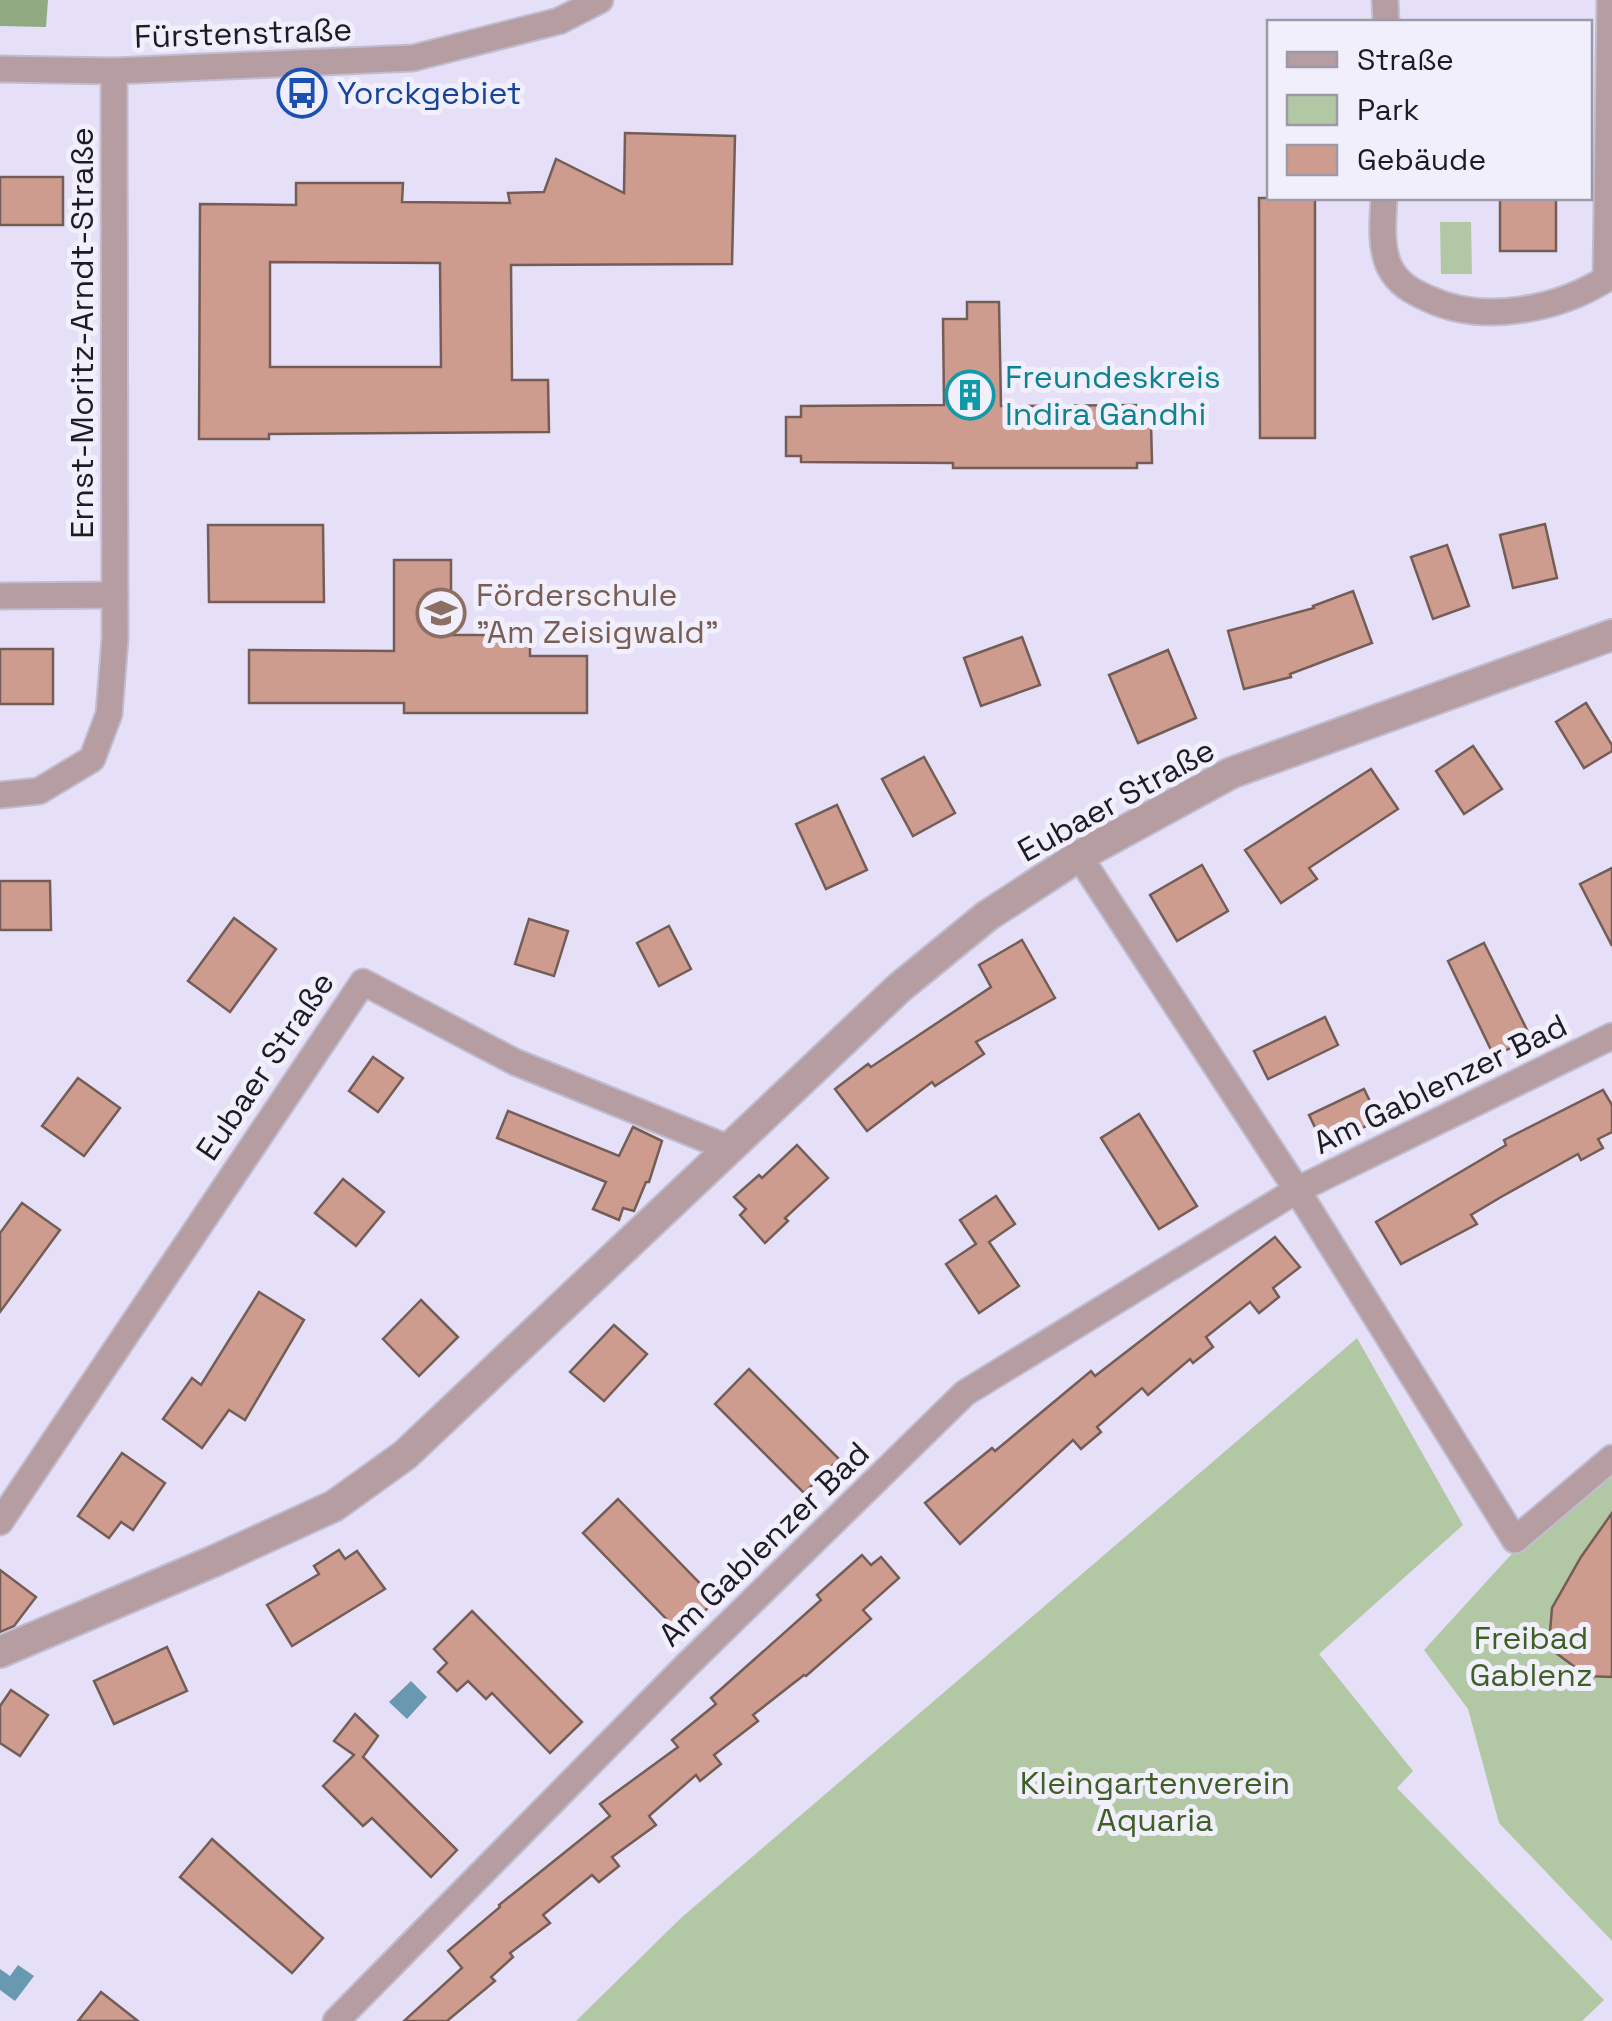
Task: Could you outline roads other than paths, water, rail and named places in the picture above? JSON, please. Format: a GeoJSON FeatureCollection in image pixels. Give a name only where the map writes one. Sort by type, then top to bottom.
{"type":"FeatureCollection","features":[{"type":"Feature","properties":{"kind":"street","name":"Fürstenstraße"},"geometry":{"type":"LineString","coordinates":[[0,69],[114,72],[413,58],[559,22],[600,0]]}},
{"type":"Feature","properties":{"kind":"street"},"geometry":{"type":"LineString","coordinates":[[1384,200],[1383,247],[1390,269],[1405,288],[1447,308],[1496,312],[1545,306],[1609,277],[1610,0]]}},
{"type":"Feature","properties":{"kind":"street","name":"Ernst-Moritz-Arndt-Straße"},"geometry":{"type":"LineString","coordinates":[[0,795],[39,791],[92,759],[109,714],[114,595],[114,72]]}},
{"type":"Feature","properties":{"kind":"street"},"geometry":{"type":"LineString","coordinates":[[0,596],[114,595]]}},
{"type":"Feature","properties":{"kind":"street","name":"Eubaer Straße"},"geometry":{"type":"LineString","coordinates":[[0,1652],[214,1562],[334,1506],[404,1455],[899,988],[987,916],[1080,856],[1231,773],[1612,636]]}},
{"type":"Feature","properties":{"kind":"street","name":"Am Gablenzer Bad"},"geometry":{"type":"LineString","coordinates":[[1080,856],[1297,1190],[1516,1540],[1612,1458]]}},
{"type":"Feature","properties":{"kind":"street","name":"Eubaer Straße"},"geometry":{"type":"LineString","coordinates":[[0,1522],[364,982],[516,1062],[728,1148]]}},
{"type":"Feature","properties":{"kind":"street","name":"Am Gablenzer Bad"},"geometry":{"type":"LineString","coordinates":[[336,2021],[685,1667],[964,1393],[1297,1190],[1612,1036]]}},
{"type":"Feature","properties":{"kind":"water"},"geometry":{"type":"Polygon","coordinates":[[[411,1681],[427,1697],[407,1719],[389,1702],[411,1681]]]}},
{"type":"Feature","properties":{"kind":"water"},"geometry":{"type":"Polygon","coordinates":[[[18,1965],[34,1976],[15,2001],[0,1990],[0,1969],[10,1976],[18,1965]]]}},
{"type":"Feature","properties":{"kind":"place","name":"Yorckgebiet"},"geometry":{"type":"Point","coordinates":[302,93]}},
{"type":"Feature","properties":{"kind":"place","name":"Freundeskreis Indira Gandhi"},"geometry":{"type":"Point","coordinates":[970,395]}},
{"type":"Feature","properties":{"kind":"place","name":"Förderschule \"Am Zeisigwald\""},"geometry":{"type":"Point","coordinates":[441,613]}},
{"type":"Feature","properties":{"kind":"park label","name":"Freibad Gablenz"},"geometry":{"type":"Point","coordinates":[1531,1656]}},
{"type":"Feature","properties":{"kind":"park label","name":"Kleingartenverein Aquaria"},"geometry":{"type":"Point","coordinates":[1155,1802]}}]}
